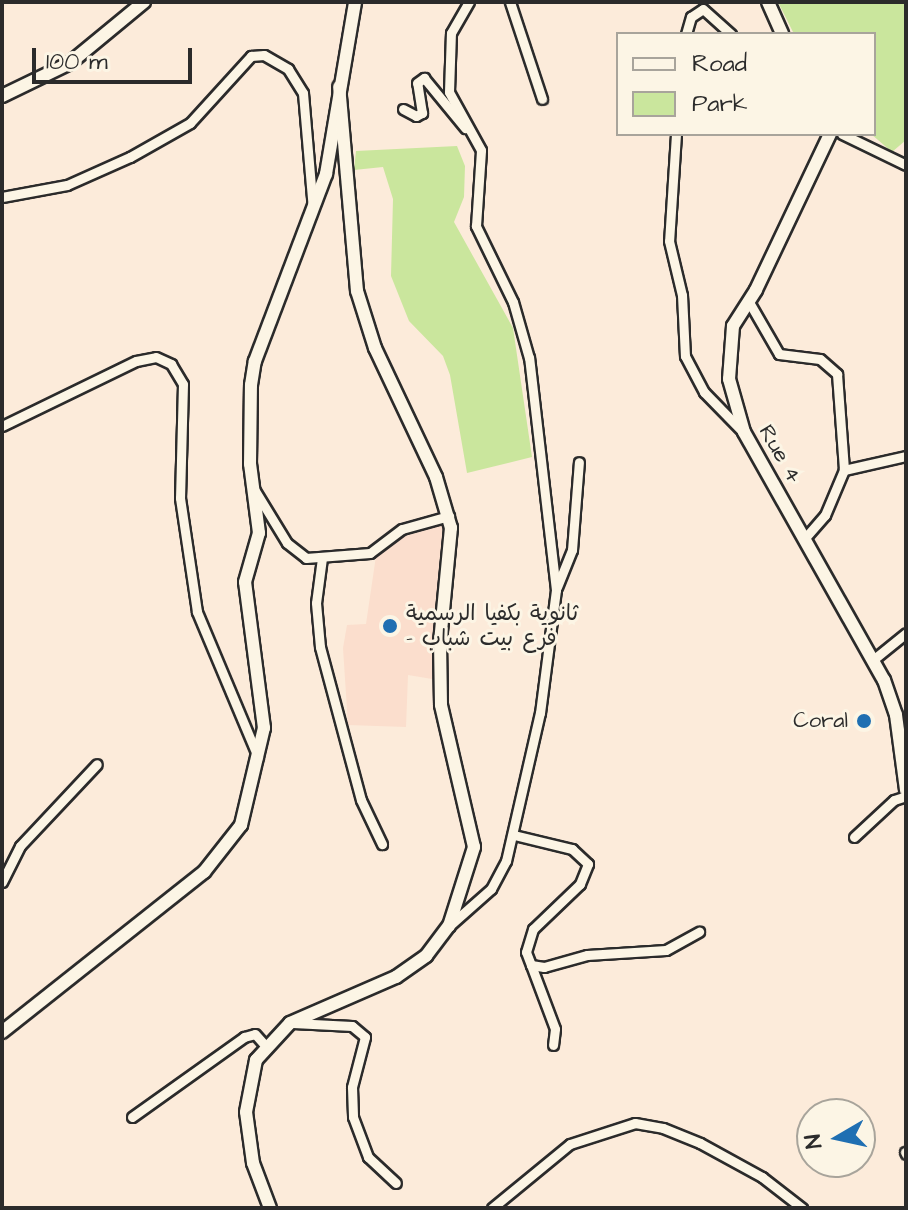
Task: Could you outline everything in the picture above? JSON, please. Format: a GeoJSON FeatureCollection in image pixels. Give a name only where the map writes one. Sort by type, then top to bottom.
{"type":"FeatureCollection","features":[{"type":"Feature","properties":{"kind":"street"},"geometry":{"type":"LineString","coordinates":[[2,96],[70,63],[144,2]]}},
{"type":"Feature","properties":{"kind":"street"},"geometry":{"type":"LineString","coordinates":[[2,1032],[222,855],[241,825],[259,760],[264,728],[245,582],[259,533],[254,489],[255,361],[315,212],[355,2]]}},
{"type":"Feature","properties":{"kind":"street"},"geometry":{"type":"LineString","coordinates":[[270,1208],[253,1163],[246,1112],[251,1073],[265,1045],[290,1023],[409,970],[449,926],[491,889],[514,835],[540,713],[556,590],[529,358],[513,302],[476,226],[482,164],[478,142],[452,101],[449,84],[451,33],[469,2]]}},
{"type":"Feature","properties":{"kind":"street"},"geometry":{"type":"LineString","coordinates":[[510,2],[542,99]]}},
{"type":"Feature","properties":{"kind":"street"},"geometry":{"type":"LineString","coordinates":[[768,2],[781,32]]}},
{"type":"Feature","properties":{"kind":"street"},"geometry":{"type":"LineString","coordinates":[[687,32],[691,17],[701,6],[729,32]]}},
{"type":"Feature","properties":{"kind":"street"},"geometry":{"type":"LineString","coordinates":[[2,207],[7,196],[98,173],[190,123],[251,56],[264,55],[288,69],[303,93],[315,212]]}},
{"type":"Feature","properties":{"kind":"street"},"geometry":{"type":"LineString","coordinates":[[403,109],[414,115],[422,113],[417,83],[424,78],[478,142]]}},
{"type":"Feature","properties":{"kind":"street"},"geometry":{"type":"LineString","coordinates":[[339,87],[357,291],[375,348],[428,455],[449,516],[441,705],[474,847],[449,926]]}},
{"type":"Feature","properties":{"kind":"street"},"geometry":{"type":"LineString","coordinates":[[676,136],[669,241],[682,295],[685,356],[697,383],[744,432]]}},
{"type":"Feature","properties":{"kind":"street","name":"Rue 4"},"geometry":{"type":"LineString","coordinates":[[829,136],[749,302],[733,326],[728,350],[731,391],[744,432],[874,659],[896,715],[906,793]]}},
{"type":"Feature","properties":{"kind":"street"},"geometry":{"type":"LineString","coordinates":[[846,136],[906,165]]}},
{"type":"Feature","properties":{"kind":"street"},"geometry":{"type":"LineString","coordinates":[[749,302],[779,354],[820,359],[837,374],[844,470],[825,515],[804,539]]}},
{"type":"Feature","properties":{"kind":"street"},"geometry":{"type":"LineString","coordinates":[[2,426],[147,357],[166,358],[179,373],[185,402],[180,498],[188,568],[203,634],[259,760]]}},
{"type":"Feature","properties":{"kind":"street"},"geometry":{"type":"LineString","coordinates":[[844,470],[906,456]]}},
{"type":"Feature","properties":{"kind":"street"},"geometry":{"type":"LineString","coordinates":[[556,590],[572,550],[579,462]]}},
{"type":"Feature","properties":{"kind":"street"},"geometry":{"type":"LineString","coordinates":[[254,489],[296,555],[322,558],[370,553],[402,529],[449,516]]}},
{"type":"Feature","properties":{"kind":"street"},"geometry":{"type":"LineString","coordinates":[[322,558],[316,603],[320,647],[361,800],[382,844]]}},
{"type":"Feature","properties":{"kind":"street"},"geometry":{"type":"LineString","coordinates":[[874,659],[906,633]]}},
{"type":"Feature","properties":{"kind":"street"},"geometry":{"type":"LineString","coordinates":[[2,882],[20,846],[97,764]]}},
{"type":"Feature","properties":{"kind":"street"},"geometry":{"type":"LineString","coordinates":[[854,837],[894,800],[906,793]]}},
{"type":"Feature","properties":{"kind":"street"},"geometry":{"type":"LineString","coordinates":[[514,835],[572,849],[588,864],[580,884],[533,929],[526,952],[553,1023],[553,1045]]}},
{"type":"Feature","properties":{"kind":"street"},"geometry":{"type":"LineString","coordinates":[[531,965],[544,967],[587,955],[666,950],[699,932]]}},
{"type":"Feature","properties":{"kind":"street"},"geometry":{"type":"LineString","coordinates":[[290,1023],[352,1026],[365,1037],[352,1087],[353,1117],[368,1157],[396,1183]]}},
{"type":"Feature","properties":{"kind":"street"},"geometry":{"type":"LineString","coordinates":[[132,1117],[244,1037],[255,1034],[265,1045]]}},
{"type":"Feature","properties":{"kind":"street"},"geometry":{"type":"LineString","coordinates":[[492,1208],[570,1144],[635,1123],[663,1128],[700,1143],[762,1177],[802,1208]]}},
{"type":"Feature","properties":{"kind":"shaded area","name":"ثانوية بكفيا الرسمية - فرع بيت شباب"},"geometry":{"type":"Polygon","coordinates":[[[442,525],[445,561],[433,627],[432,679],[408,675],[406,727],[348,725],[343,648],[347,625],[366,624],[376,556],[393,540],[442,525]]]}},
{"type":"Feature","properties":{"kind":"green space"},"geometry":{"type":"Polygon","coordinates":[[[778,2],[906,2],[906,140],[892,152],[873,136],[876,136],[876,32],[793,32],[778,2]]]}},
{"type":"Feature","properties":{"kind":"green space"},"geometry":{"type":"Polygon","coordinates":[[[457,146],[465,166],[464,197],[454,222],[513,328],[532,457],[467,473],[450,375],[443,356],[409,321],[391,276],[393,199],[383,167],[354,170],[356,151],[457,146]]]}},
{"type":"Feature","properties":{"kind":"place","name":"ثانوية بكفيا الرسمية - فرع بيت شباب"},"geometry":{"type":"Point","coordinates":[390,626]}},
{"type":"Feature","properties":{"kind":"place","name":"Coral"},"geometry":{"type":"Point","coordinates":[864,721]}}]}
